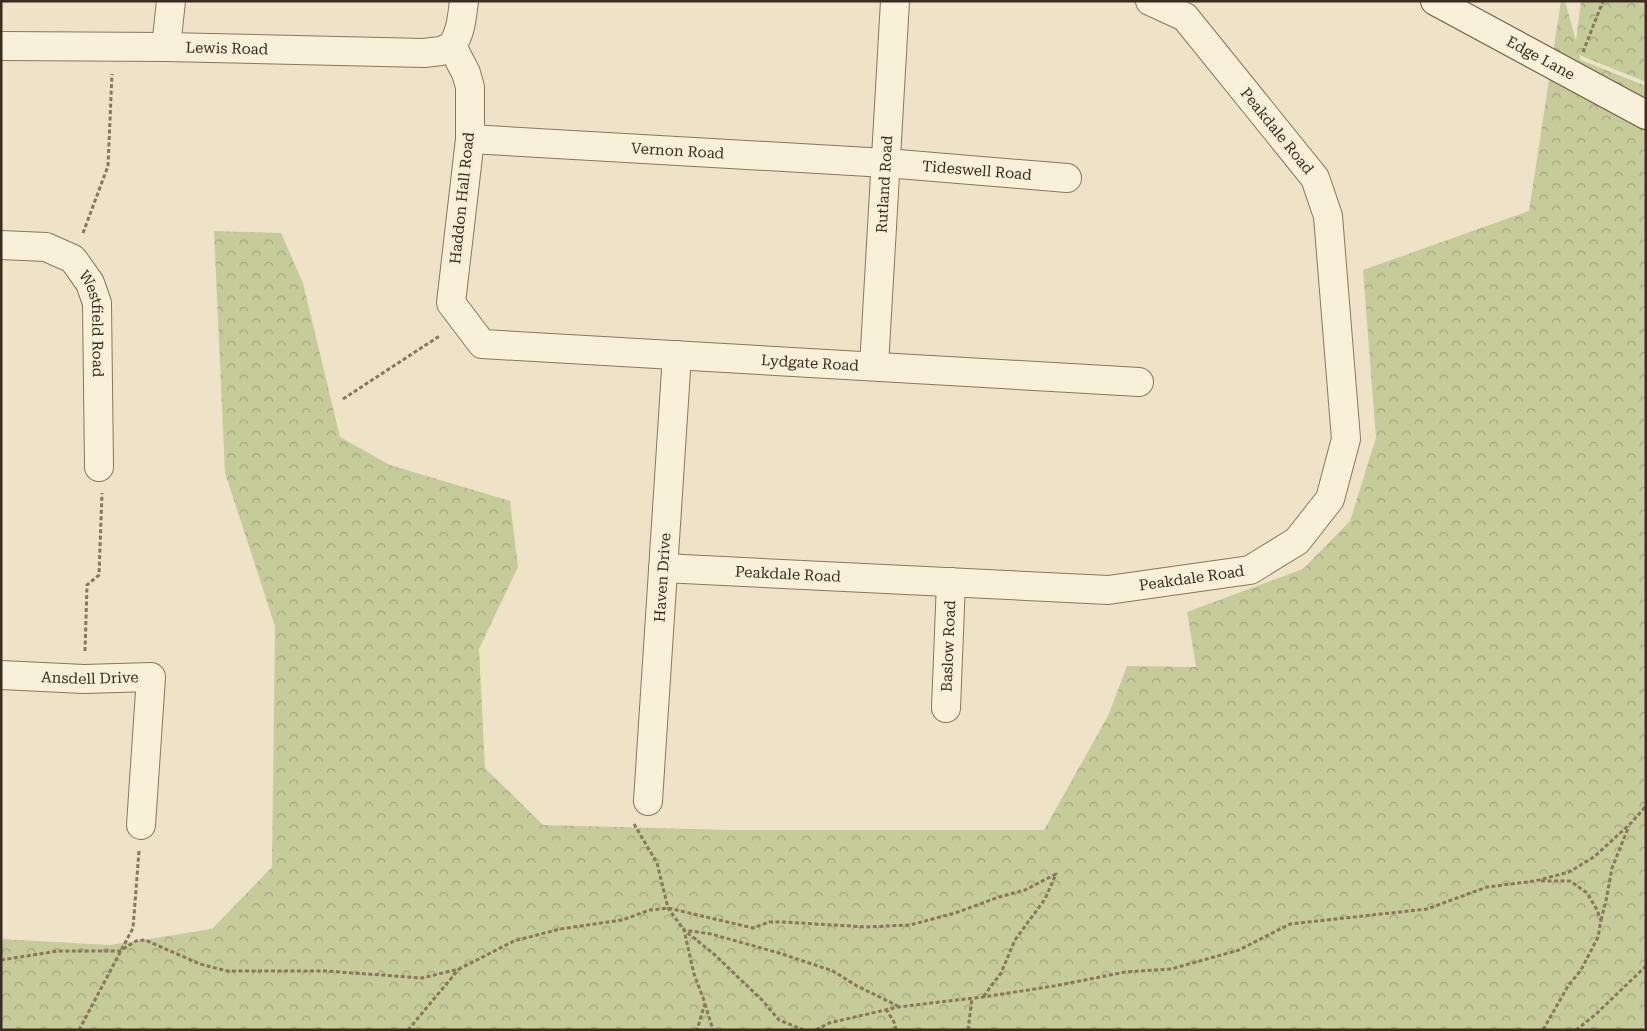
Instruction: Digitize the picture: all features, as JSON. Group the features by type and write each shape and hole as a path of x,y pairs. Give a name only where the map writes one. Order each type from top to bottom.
{"street":[{"path":"166,47 171,1"},
{"path":"452,46 460,26 464,1"},
{"name":"Rutland Road","path":"874,366 895,1"},
{"name":"Peakdale Road","path":"663,568 1108,590 1250,570 1297,541 1330,499 1346,439 1328,216 1315,178 1185,17 1150,1"},
{"name":"Edge Lane","path":"1435,1 1646,115"},
{"name":"Lewis Road","path":"1,46 113,46 424,53 452,46"},
{"name":"Haddon Hall Road","path":"452,46 466,73 470,87 470,139 452,303 482,344"},
{"name":"Vernon Road","path":"470,139 886,163"},
{"name":"Tideswell Road","path":"886,163 1066,178"},
{"name":"Westfield Road","path":"1,245 46,247 73,259 90,283 97,303 98,467"},
{"name":"Lydgate Road","path":"482,344 1139,382"},
{"name":"Haven Drive","path":"648,801 677,355"},
{"name":"Baslow Road","path":"946,708 951,582"},
{"name":"Ansdell Drive","path":"1,675 84,679 151,677 141,824"}],"path":[{"path":"1573,76 1603,1"},
{"path":"73,259 108,166 113,46"},
{"path":"343,399 464,320"},
{"path":"84,679 88,585 99,574 102,495 98,467"},
{"path":"648,801 629,815 657,863 668,908 684,930 715,955 762,1000 779,1020 804,1030"},
{"path":"1535,881 1569,872 1594,857 1631,823 1646,806"},
{"path":"1543,1030 1568,986 1581,970 1598,937 1612,868 1631,823"},
{"path":"79,1030 133,928 141,824"},
{"path":"1,960 58,951 120,951 136,941 145,940 200,964 228,971 326,971 422,978 459,969 514,941 560,929 622,920 650,910 668,908 753,928 769,922 866,927 910,925 955,913 1025,890 1056,874 1045,898 1015,940 1001,973 983,997"},
{"path":"816,1030 830,1023 886,1009 983,997 1126,972 1171,969 1239,950 1290,924 1427,909 1487,887 1535,881 1570,881 1587,893 1601,920"},
{"path":"684,930 694,974 713,1030"},
{"path":"684,930 711,934 779,953 833,971 898,1007"},
{"path":"1576,1030 1595,1015 1646,966"},
{"path":"408,1030 459,969"},
{"path":"968,1030 972,998"},
{"path":"697,1030 705,1003"},
{"path":"886,1009 894,1022 896,1030"}],"green space":[{"path":"1561,1 1565,1 1576,41 1581,1 1646,1 1646,82 1579,55 1581,60 1646,86 1646,1024 1640,1030 1,1030 1,939 110,945 212,929 272,867 275,626 225,473 214,231 281,233 303,283 340,437 390,465 510,501 518,567 479,649 485,768 543,825 731,830 1044,830 1108,716 1127,666 1196,667 1187,612 1303,569 1350,521 1376,438 1363,270 1529,211"}]}
